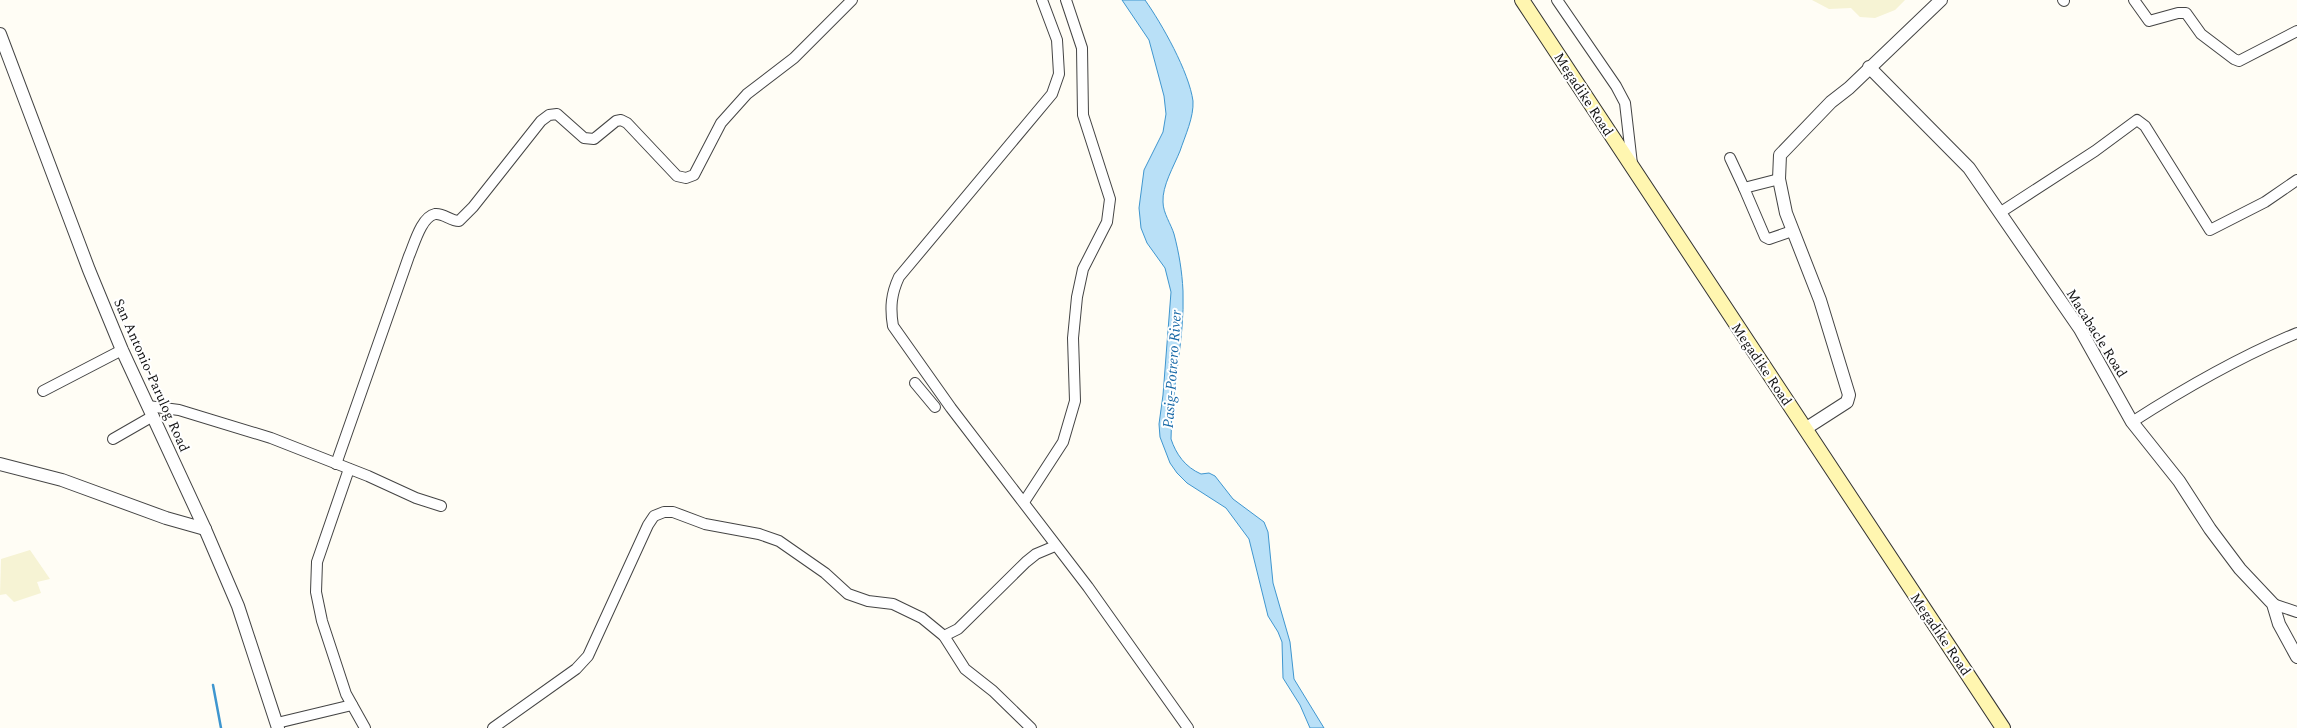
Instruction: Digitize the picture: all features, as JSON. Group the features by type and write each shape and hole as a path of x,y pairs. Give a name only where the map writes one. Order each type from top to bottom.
{"main road":[{"name":"Megadike Road","path":"1522,0 1632,164 2003,728"}],"street":[{"path":"336,464 417,235 420,228 429,218 435,214 452,221 459,221 473,207 541,121 549,115 557,114 584,138 594,139 616,121 621,120 627,123 677,176 686,178 694,175 721,123 747,94 794,58 852,0"},
{"path":"1042,0 1057,40 1059,74 1052,94 899,277 892,292 891,311 893,326 951,408 1024,502 1055,546 1088,587 1188,728"},
{"path":"1024,502 1063,442 1075,401 1073,338 1076,297 1083,269 1107,222 1110,199 1083,115 1082,48 1066,0"},
{"path":"1557,0 1616,86 1624,104 1632,164"},
{"path":"1805,429 1847,402 1849,395 1820,300 1792,231 1779,179 1778,164 1784,149 1941,0"},
{"path":"2134,0 2149,20 2178,13 2186,13 2202,34 2234,59 2239,61 2297,31"},
{"name":"San Antonio-Parulog Road","path":"0,34 122,350 206,529 238,606 278,726"},
{"name":"Macabacle Road","path":"1869,67 1970,168 2080,329 2132,422 2179,481 2210,529 2240,569 2273,604 2297,612"},
{"path":"2001,212 2089,155 2137,120 2145,126 2210,230 2265,202 2297,180"},
{"path":"1730,158 1765,237 1768,239 1792,231"},
{"path":"1744,188 1779,179"},
{"path":"2132,422 2200,380 2297,333"},
{"path":"43,391 122,350"},
{"path":"915,383 935,407"},
{"path":"113,439 151,411 194,414 271,438 349,469 411,496 441,506"},
{"path":"0,464 62,480 166,518 206,529"},
{"path":"349,469 317,562 316,592 322,621 352,705 365,728"},
{"path":"493,728 576,669 588,656 648,525 654,516 664,512 673,512 705,524 759,534 779,541 825,573 848,594 858,598 893,604 908,609 922,618 944,636 966,669 993,691 1031,728"},
{"path":"944,636 958,629 1026,562 1036,554 1055,546"},
{"path":"2273,604 2279,624 2297,657"},
{"path":"278,726 352,705"}],"shaded area":[{"path":"1812,0 1905,0 1895,10 1875,18 1860,17 1851,8 1829,9"},
{"path":"30,550 50,579 37,582 41,593 14,602 6,594 0,595 1,559"}],"water":[{"name":"Pasig-Potrero River","path":"1122,0 1145,0 1167,35 1181,63 1193,101 1189,126 1166,183 1163,196 1164,210 1174,234 1177,248 1183,291 1182,328 1173,402 1171,439 1178,455 1190,468 1201,474 1209,473 1215,476 1233,499 1264,522 1268,532 1273,583 1290,642 1294,679 1324,728 1310,728 1300,705 1283,678 1282,642 1278,632 1268,616 1249,539 1226,508 1187,483 1177,473 1170,463 1160,437 1159,424 1163,395 1171,292 1165,268 1147,243 1141,228 1139,208 1144,170 1163,132 1166,114 1164,96 1149,40"}],"waterway":[{"path":"213,685 221,728"}]}
